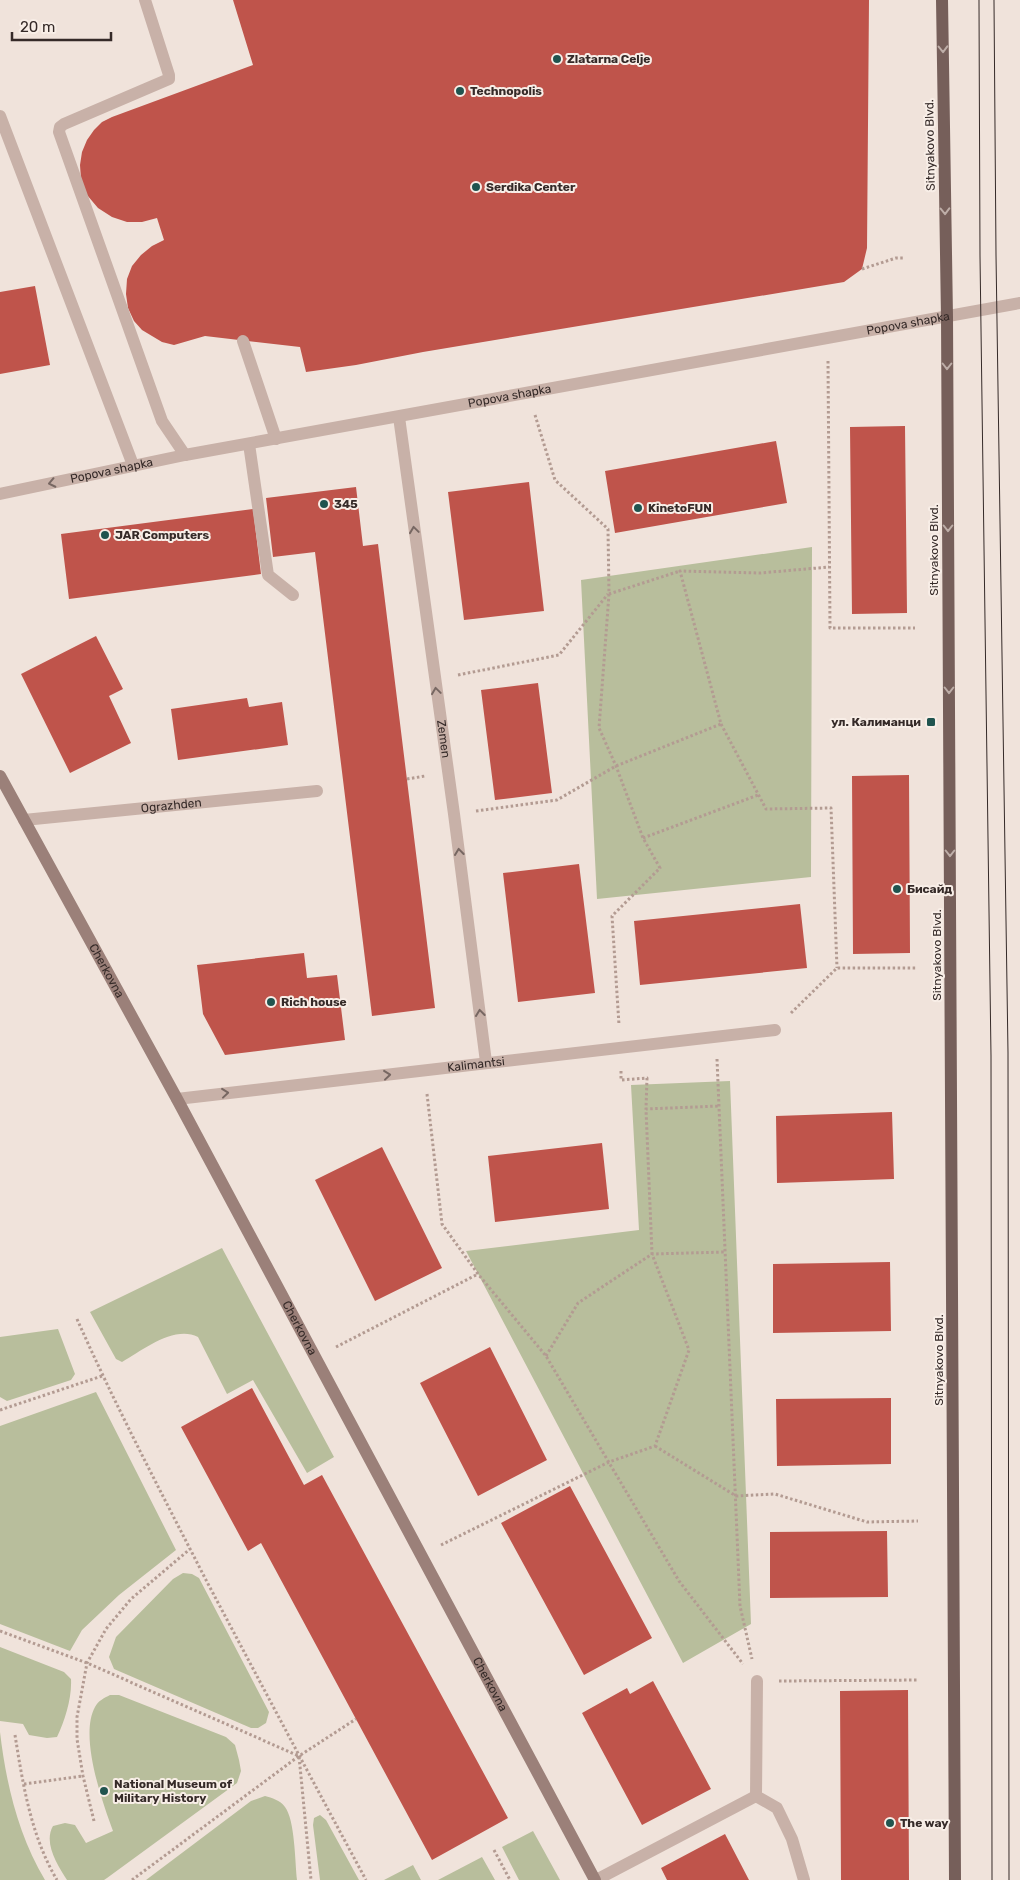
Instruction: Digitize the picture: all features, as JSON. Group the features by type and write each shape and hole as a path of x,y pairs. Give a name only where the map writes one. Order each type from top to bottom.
{"main road":[{"name":"Sitnyakovo Blvd.","path":"942,0 947,317 955,1880"}],"street":[{"path":"145,0 170,75 168,79 64,124 60,127 59,132 162,421 185,455"},
{"path":"0,116 133,465"},
{"name":"Popova shapka","path":"0,494 185,455 1020,304"},
{"path":"243,341 276,439"},
{"name":"Zemen","path":"399,417 486,1062"},
{"path":"249,444 268,575 293,595"},
{"name":"Cherkovna","path":"0,776 177,1098 595,1880"},
{"name":"Ograzhden","path":"24,820 318,791"},
{"name":"Kalimantsi","path":"177,1098 775,1030"},
{"path":"756,1796 757,1681"},
{"path":"595,1880 756,1796"},
{"path":"756,1796 777,1808 792,1839 804,1880"}],"path":[{"path":"862,269 896,258 904,258"},
{"path":"828,338 830,628 915,628"},
{"path":"528,393 555,480 608,529 608,594 599,728 616,766 643,838 660,868 612,916 621,1047 621,1080 647,1078 646,1109 652,1254 689,1350 654,1446"},
{"path":"434,680 559,655 608,594 680,571 760,573 829,567"},
{"path":"680,571 721,724 766,809 832,808 837,968"},
{"path":"495,809 557,800 616,766 721,724"},
{"path":"643,838 758,795"},
{"path":"775,1030 837,968 916,968"},
{"path":"718,1069 740,1606 757,1681"},
{"path":"425,1071 442,1224 478,1274 546,1356 679,1580 757,1681"},
{"path":"646,1109 719,1106"},
{"path":"546,1356 578,1303 652,1254 725,1252"},
{"path":"315,1357 478,1274"},
{"path":"77,1319 102,1376 190,1549 298,1756 366,1880"},
{"path":"0,1410 102,1376"},
{"path":"654,1446 736,1496 775,1494 867,1522 918,1521"},
{"path":"421,1555 609,1462 654,1446"},
{"path":"94,1821 83,1776 77,1739 78,1717 87,1664 106,1629 131,1599 190,1549"},
{"path":"0,1632 87,1664 298,1756"},
{"path":"757,1681 919,1680"},
{"path":"132,1880 298,1756 356,1719"},
{"path":"15,1735 35,1833 43,1855 57,1880"},
{"path":"298,1756 311,1880"},
{"path":"24,1784 83,1776"},
{"path":"494,1850 510,1880"}],"green space":[{"path":"812,547 811,877 597,899 581,580"},
{"path":"730,1081 751,1624 683,1663 466,1251 639,1230 631,1085"},
{"path":"222,1248 334,1457 307,1473 253,1380 227,1394 198,1337 189,1334 169,1336 122,1362 116,1359 90,1312"},
{"path":"58,1329 75,1374 71,1380 7,1401 0,1397 0,1337"},
{"path":"96,1392 176,1550 119,1595 82,1630 70,1651 0,1624 0,1426"},
{"path":"183,1573 192,1574 199,1578 269,1712 266,1723 258,1728 251,1728 114,1669 109,1657 116,1637 173,1579"},
{"path":"0,1647 64,1672 71,1679 67,1709 57,1737 47,1738 29,1735 23,1724 0,1721"},
{"path":"110,1695 119,1695 226,1737 235,1745 241,1771 237,1783 104,1880 67,1880 56,1861 51,1847 50,1833 53,1826 65,1823 75,1825 86,1843 113,1831 98,1786 91,1751 90,1734 91,1719 95,1707 99,1701"},
{"path":"0,1732 10,1789 20,1827 45,1880 0,1880"},
{"path":"265,1796 281,1803 288,1813 293,1831 297,1880 146,1880 251,1801"},
{"path":"320,1815 326,1820 359,1880 320,1880 313,1825 314,1818"},
{"path":"533,1831 560,1880 519,1880 502,1847"},
{"path":"482,1857 495,1880 438,1880"},
{"path":"413,1865 421,1880 384,1880"}],"building":[{"name":"Serdika Center","path":"233,0 869,0 867,248 862,269 844,282 306,372 300,347 205,336 174,345 162,342 142,330 134,321 128,308 126,294 127,279 132,266 152,246 164,240 157,218 142,222 127,222 112,217 98,208 87,195 81,179 80,165 82,152 87,140 102,122 253,65"},
{"path":"35,286 50,365 0,374 0,292"},
{"path":"905,426 907,613 852,614 850,427"},
{"path":"776,441 787,503 615,533 605,471"},
{"path":"529,482 544,611 464,620 448,492"},
{"path":"356,487 363,546 378,544 435,1008 372,1016 315,552 273,557 266,498"},
{"path":"253,509 261,574 69,599 61,534"},
{"path":"96,636 123,689 109,696 131,743 70,773 21,674"},
{"path":"538,683 552,793 495,800 481,690"},
{"path":"247,698 249,707 282,702 288,745 178,760 171,709"},
{"path":"909,775 910,953 853,954 852,776"},
{"path":"579,864 595,993 518,1002 503,873"},
{"path":"800,904 807,968 640,985 634,921"},
{"path":"304,953 307,978 337,975 345,1040 225,1055 203,1014 197,965"},
{"path":"892,1112 894,1179 777,1183 776,1116"},
{"path":"602,1143 609,1209 495,1222 488,1156"},
{"path":"382,1147 442,1268 375,1301 315,1180"},
{"path":"890,1262 891,1331 773,1333 773,1264"},
{"path":"490,1347 547,1460 478,1496 420,1383"},
{"path":"252,1388 304,1485 322,1475 508,1818 432,1860 261,1543 248,1551 181,1427"},
{"path":"891,1398 891,1464 777,1466 776,1399"},
{"path":"570,1486 652,1638 584,1675 501,1523"},
{"path":"887,1531 888,1597 770,1598 770,1532"},
{"path":"653,1681 711,1789 642,1825 582,1713 627,1688 630,1694"},
{"path":"908,1690 909,1880 841,1880 840,1691"},
{"path":"725,1834 749,1880 667,1880 661,1868"}],"tram line":[{"path":"979,0 980,256 991,1056 992,1880"},
{"path":"994,0 1008,1053 1009,1880"}],"place":[{"name":"Zlatarna Celje","path":"557,59"},
{"name":"Technopolis","path":"460,91"},
{"name":"Serdika Center","path":"476,187"},
{"name":"345","path":"324,504"},
{"name":"KinetoFUN","path":"638,508"},
{"name":"JAR Computers","path":"105,535"},
{"name":"ул. Калиманци","path":"931,722"},
{"name":"Бисайд","path":"897,889"},
{"name":"Rich house","path":"271,1002"},
{"name":"National Museum of Military History","path":"104,1791"},
{"name":"The way","path":"890,1823"}]}
